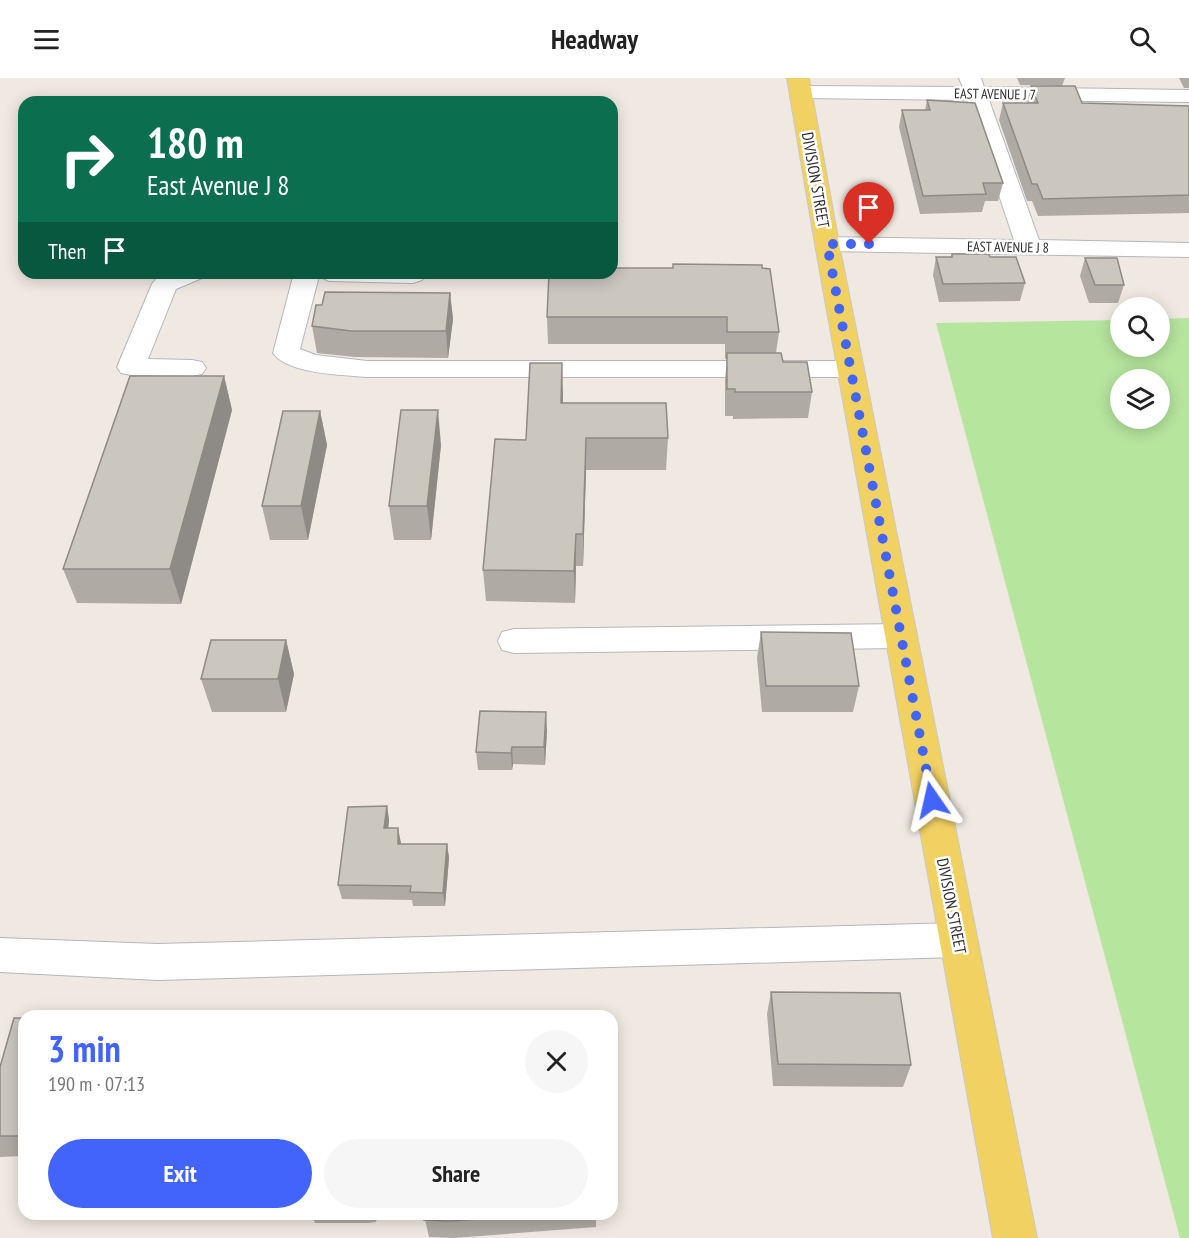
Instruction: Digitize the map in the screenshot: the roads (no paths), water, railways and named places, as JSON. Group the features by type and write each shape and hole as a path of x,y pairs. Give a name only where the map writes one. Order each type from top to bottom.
{"main road":[{"name":"DIVISION STREET","path":"799,85 850,369 1015,1238"}],"street":[{"name":"EAST AVENUE J 7","path":"799,85 1128,87 1189,96"},
{"path":"973,86 1029,247"},
{"name":"EAST AVENUE J 8","path":"827,244 1189,250"},
{"path":"178,279 165,284 131,367 192,368"},
{"path":"305,279 285,353 312,363 367,369 850,369"},
{"path":"514,641 901,636"},
{"path":"0,956 158,962 958,940"}]}
